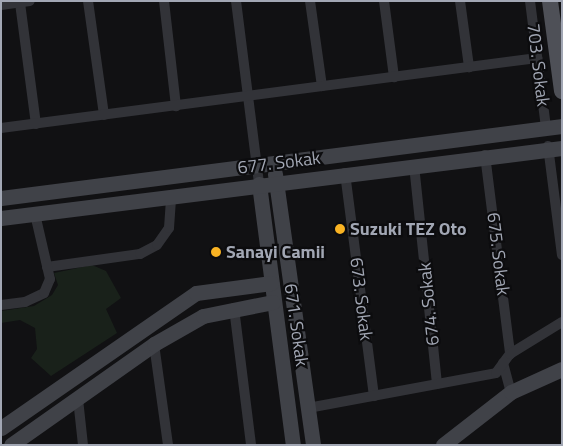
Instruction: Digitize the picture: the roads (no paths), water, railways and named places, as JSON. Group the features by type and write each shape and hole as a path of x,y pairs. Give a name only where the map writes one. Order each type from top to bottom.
{"main road":[{"path":"550,1 562,91"}],"street":[{"path":"88,1 104,115"},
{"path":"164,1 176,106"},
{"name":"671. Sokak","path":"236,1 273,302 293,445"},
{"path":"310,1 322,86"},
{"path":"384,1 394,77"},
{"path":"460,1 469,67"},
{"name":"703. Sokak","path":"530,1 546,128"},
{"path":"1,5 25,2 36,124"},
{"path":"1,128 537,58"},
{"name":"677. Sokak","path":"1,198 562,126"},
{"path":"555,147 562,255"},
{"name":"677. Sokak","path":"1,218 414,165 485,154 555,147"},
{"name":"675. Sokak","path":"485,154 510,354"},
{"name":"671. Sokak","path":"274,163 313,445"},
{"name":"674. Sokak","path":"414,165 437,384"},
{"name":"673. Sokak","path":"345,173 374,396"},
{"path":"47,267 140,254 157,244 169,228 171,196"},
{"path":"1,305 25,302 44,292 50,279 35,214"},
{"path":"1,428 196,293 271,283"},
{"path":"11,445 154,344 203,316 234,308 273,302"},
{"path":"234,308 251,445"},
{"path":"308,408 496,373 510,354 562,322"},
{"path":"154,344 168,445"},
{"path":"503,363 511,392"},
{"path":"443,445 511,392 562,369"},
{"path":"78,399 83,445"}],"place":[{"name":"Suzuki TEZ Oto","path":"340,229"},
{"name":"Sanayi Camii","path":"216,252"}]}
